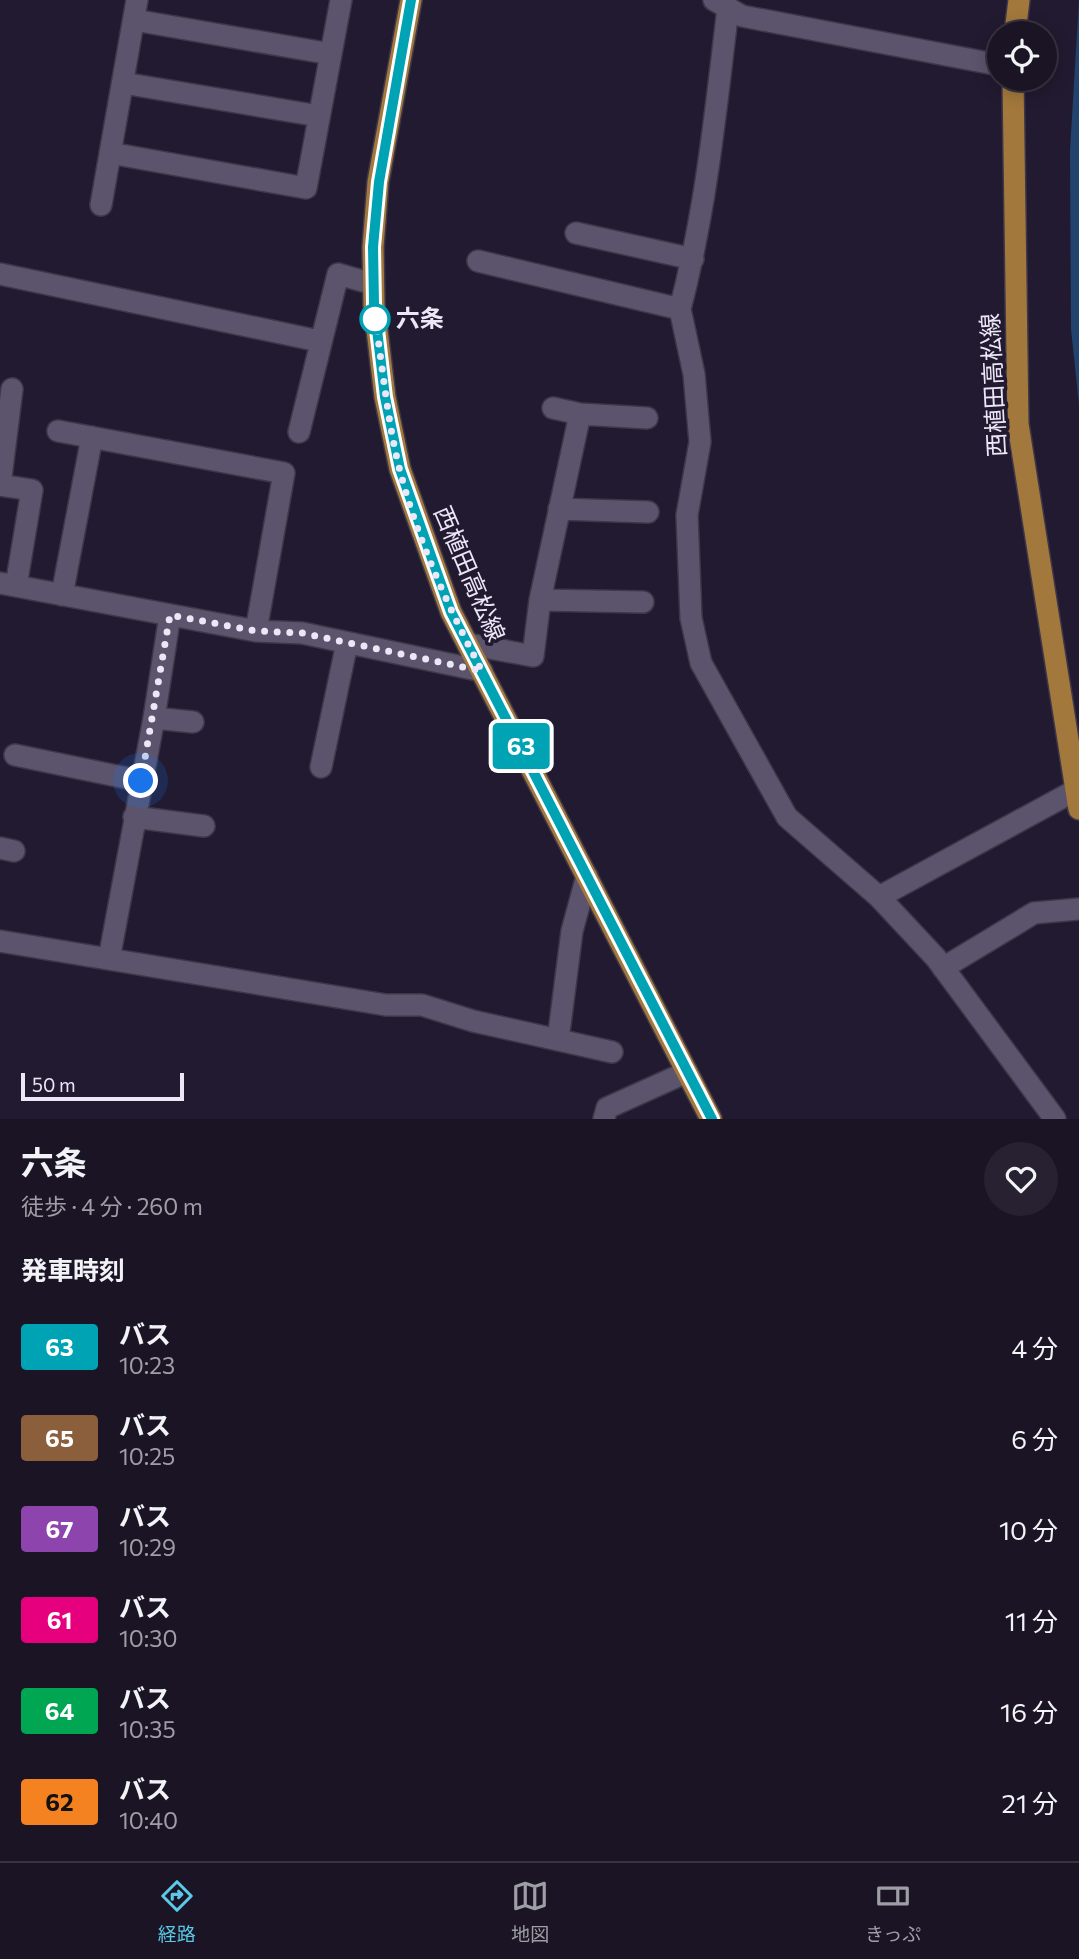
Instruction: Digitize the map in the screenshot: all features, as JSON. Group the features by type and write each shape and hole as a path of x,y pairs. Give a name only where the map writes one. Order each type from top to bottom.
{"main road":[{"name":"西植田高松線","path":"411,0 379,182 373,284 385,397 400,469 451,612 711,1119"},
{"path":"1016,21 1019,0"},
{"name":"西植田高松線","path":"1013,91 1018,424 1077,800"}],"street":[{"path":"110,153 306,188 341,0"},
{"path":"987,63 742,16 721,4 707,181 693,259 680,309 694,374 700,442 687,515 691,618 701,663 787,817 879,897 943,968 1055,1119"},
{"path":"101,205 136,10 331,54"},
{"path":"123,83 319,117"},
{"path":"576,233 693,259"},
{"path":"478,261 680,309"},
{"path":"0,274 319,341"},
{"path":"299,432 319,341 338,274 373,284"},
{"path":"12,389 0,485 32,490 8,585 256,631 302,633 482,671"},
{"path":"553,408 580,414 647,418"},
{"path":"468,644 533,656 541,600 580,414"},
{"path":"58,431 284,473 256,631"},
{"path":"62,595 92,438"},
{"path":"559,509 648,512"},
{"path":"541,600 643,602"},
{"path":"109,959 154,718 170,615"},
{"path":"321,767 347,643"},
{"path":"154,718 193,722"},
{"path":"15,755 141,781"},
{"path":"879,897 1077,800"},
{"path":"134,817 204,826"},
{"path":"558,1040 572,931 587,876"},
{"path":"943,968 1034,913 1079,909"},
{"path":"0,942 386,1006 422,1005 473,1021 612,1052"},
{"path":"604,1119 607,1108 687,1072"}],"water":[{"path":"1079,0 1079,405 1071,329 1070,150"}],"bus line":[{"name":"63","path":"411,0 388,123 373,247 374,304 385,397 400,469 451,612 712,1119"}],"place":[{"name":"六条","path":"375,319"}],"route":[{"path":"141,781 170,615 256,631 302,633 482,671 451,612 400,469 385,397 375,319"}]}
